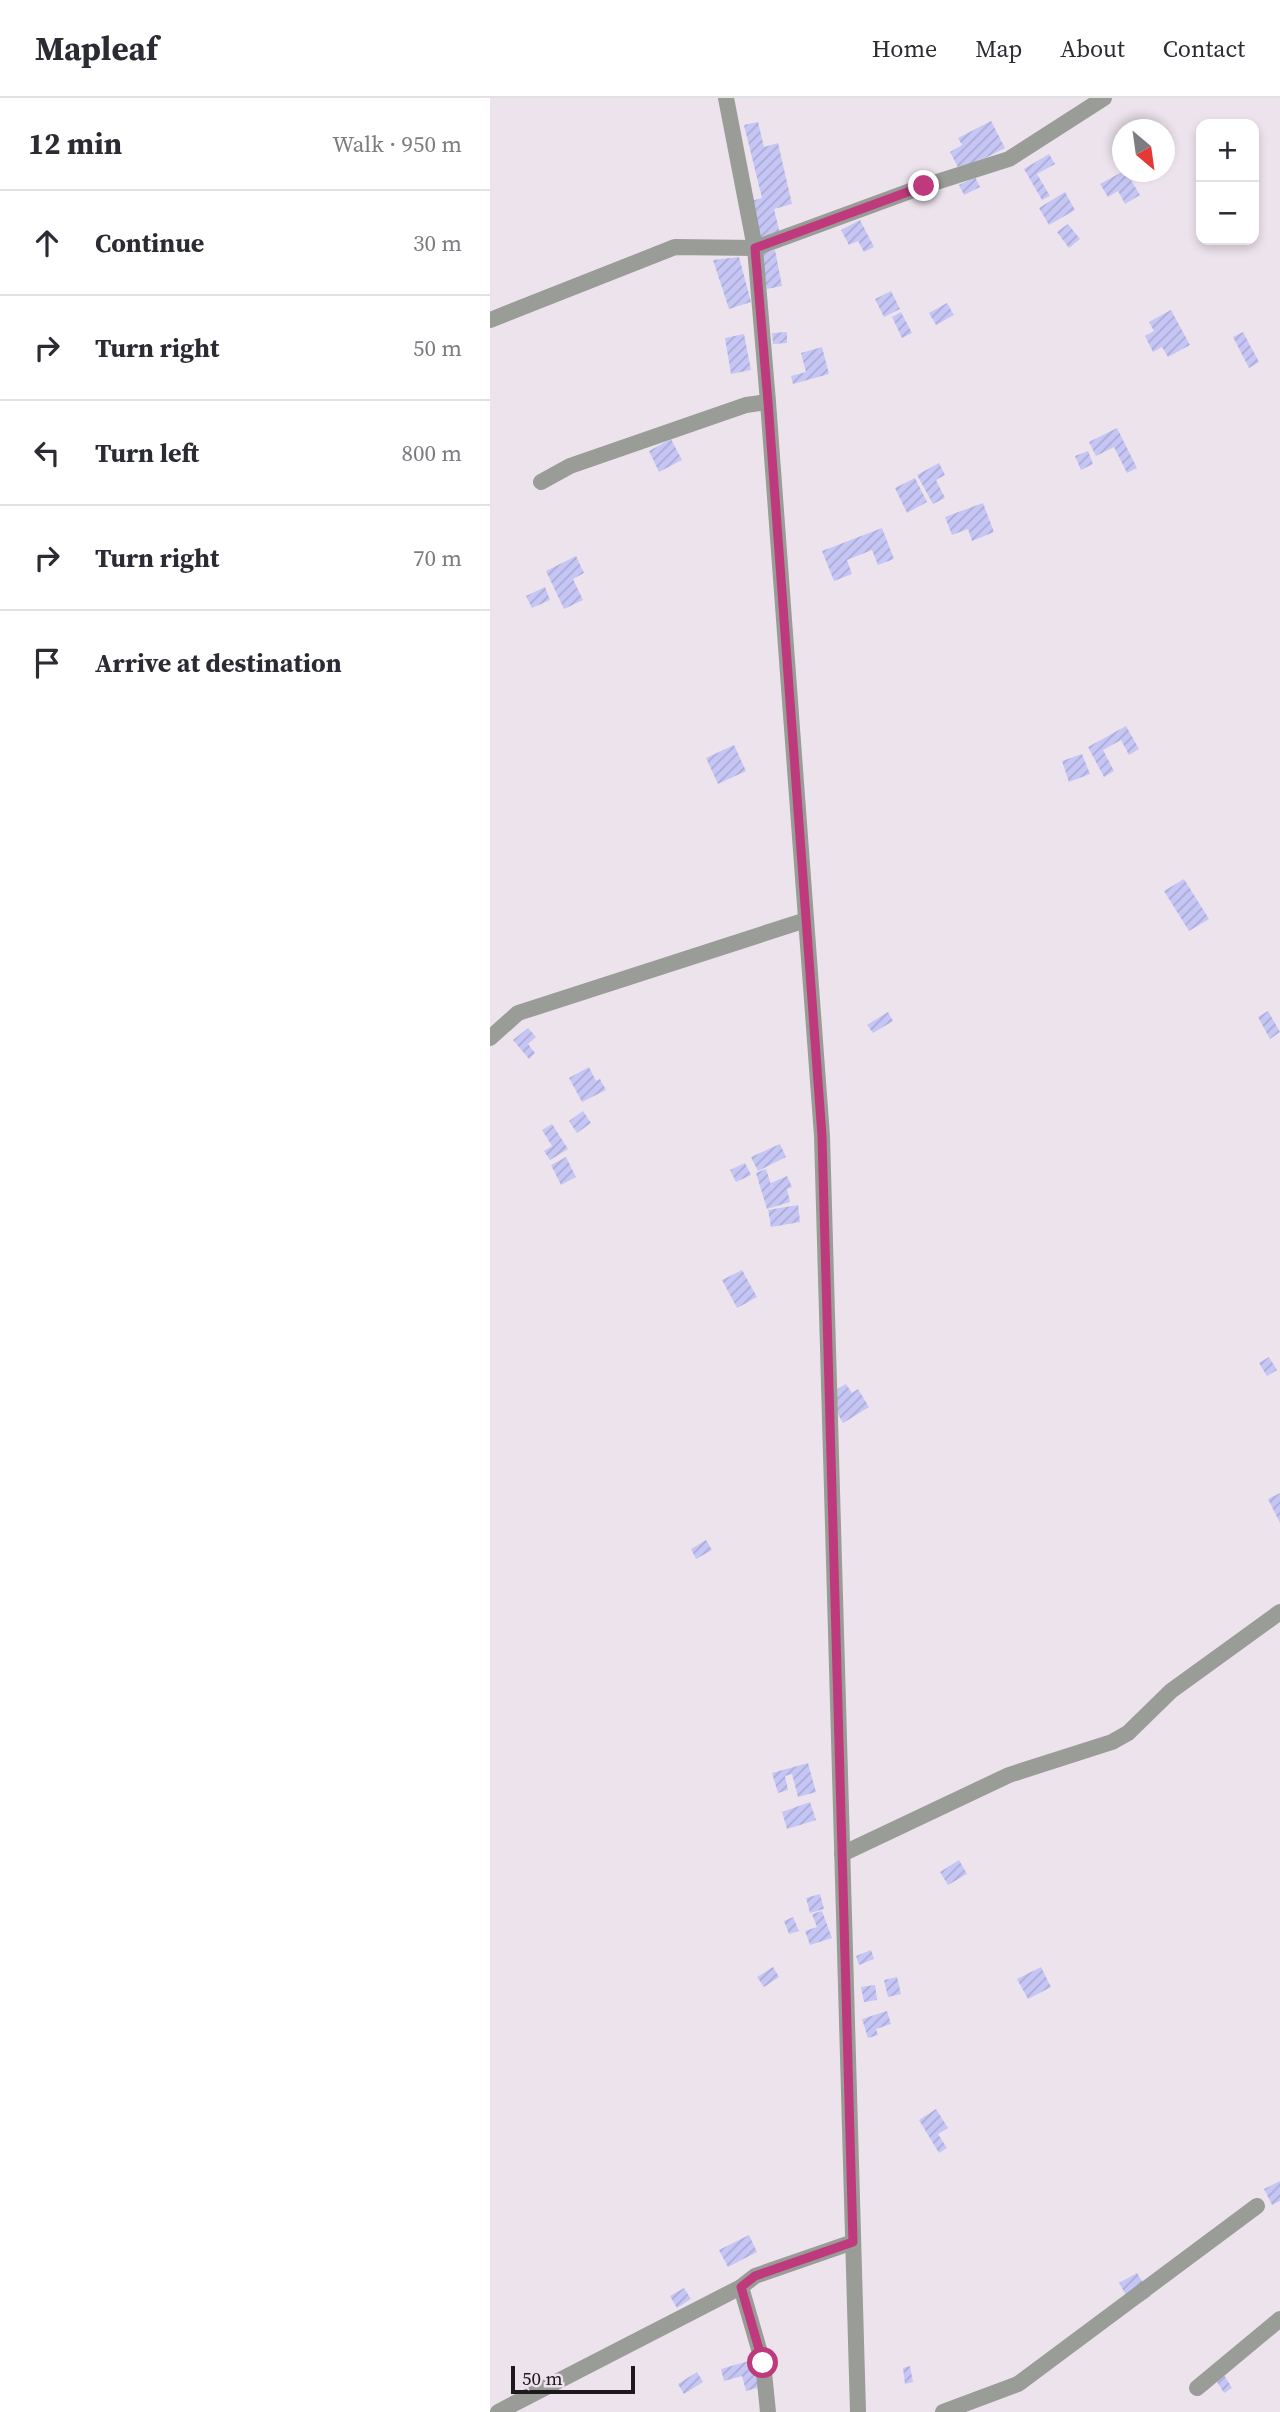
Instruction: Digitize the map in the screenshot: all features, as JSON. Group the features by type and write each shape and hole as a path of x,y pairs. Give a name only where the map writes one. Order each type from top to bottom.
{"street":[{"path":"726,98 755,248 822,1136 858,2412"},
{"path":"490,320 675,247 755,248 924,186 1009,159 1104,98"},
{"path":"541,482 570,466 746,405 768,402"},
{"path":"490,1038 518,1013 806,920"},
{"path":"842,1854 1009,1775 1112,1742 1128,1733 1171,1691 1280,1612"},
{"path":"943,2412 1018,2384 1256,2206"},
{"path":"498,2412 741,2287 755,2276 853,2242"},
{"path":"741,2287 763,2363 768,2412"},
{"path":"1197,2388 1280,2319"}],"building":[{"path":"991,121 1005,148 960,171 950,152 962,145 958,138"},
{"path":"758,122 764,147 778,143 792,204 774,209 780,234 760,239 751,201 762,198 744,125"},
{"path":"1049,154 1055,164 1037,174 1050,196 1042,200 1024,169"},
{"path":"975,177 980,187 964,195 959,185"},
{"path":"1112,177 1112,182 1132,182 1140,195 1125,204 1118,191 1108,197 1100,184"},
{"path":"1065,192 1075,210 1049,225 1039,208"},
{"path":"860,220 874,247 864,252 858,241 849,245 841,230"},
{"path":"1068,224 1080,239 1069,248 1057,232"},
{"path":"775,250 782,286 767,289 760,253"},
{"path":"739,257 751,302 729,309 713,260"},
{"path":"891,291 900,309 884,317 875,299"},
{"path":"947,303 954,315 936,325 929,313"},
{"path":"1171,310 1190,345 1168,357 1162,347 1153,352 1145,336 1154,331 1149,322"},
{"path":"901,312 912,333 902,338 892,317"},
{"path":"787,332 787,343 773,344 772,333"},
{"path":"1243,332 1259,362 1249,368 1233,337"},
{"path":"744,334 751,370 731,374 725,338"},
{"path":"822,347 829,374 793,384 791,376 806,372 801,353"},
{"path":"1117,428 1137,468 1127,473 1114,447 1096,456 1089,442"},
{"path":"671,439 682,460 659,472 649,451"},
{"path":"1088,451 1093,464 1081,470 1075,456"},
{"path":"939,463 945,475 936,480 945,498 933,504 917,475"},
{"path":"915,478 927,502 907,513 895,488"},
{"path":"983,503 994,532 972,541 968,529 952,535 945,517"},
{"path":"882,528 894,559 878,565 872,550 847,560 852,574 834,581 822,551"},
{"path":"576,556 584,573 573,579 583,600 564,609 546,571"},
{"path":"545,587 550,600 532,608 526,596"},
{"path":"1126,726 1139,749 1129,755 1121,740 1103,750 1114,771 1104,777 1088,747"},
{"path":"734,745 746,771 718,784 706,758"},
{"path":"1082,754 1090,774 1069,782 1062,761"},
{"path":"1184,879 1209,919 1189,931 1164,891"},
{"path":"1268,1011 1280,1032 1270,1039 1258,1017"},
{"path":"888,1012 893,1021 873,1033 867,1025"},
{"path":"528,1028 536,1037 528,1044 535,1053 529,1059 513,1040"},
{"path":"589,1067 596,1081 600,1079 606,1090 582,1102 569,1078"},
{"path":"583,1111 591,1123 577,1133 569,1121"},
{"path":"552,1124 568,1149 550,1160 544,1151 552,1146 542,1130"},
{"path":"780,1144 786,1157 758,1171 751,1157"},
{"path":"566,1157 576,1177 561,1185 551,1165"},
{"path":"745,1163 751,1175 736,1182 730,1170"},
{"path":"766,1169 774,1194 771,1183 787,1176 792,1187 787,1189 790,1202 767,1209 756,1173"},
{"path":"798,1205 800,1222 771,1227 768,1210"},
{"path":"742,1270 757,1297 737,1308 722,1280"},
{"path":"1269,1357 1277,1370 1267,1376 1259,1363"},
{"path":"846,1384 852,1393 858,1389 869,1407 843,1423 827,1395"},
{"path":"1280,1493 1280,1523 1268,1499"},
{"path":"706,1540 712,1550 696,1559 691,1549"},
{"path":"808,1763 816,1792 798,1797 792,1774 785,1776 788,1790 778,1793 772,1773"},
{"path":"810,1802 816,1820 787,1829 782,1812"},
{"path":"959,1860 967,1874 948,1885 940,1872"},
{"path":"820,1894 824,1909 810,1913 806,1898"},
{"path":"822,1911 832,1938 810,1945 805,1931 817,1927 812,1914"},
{"path":"793,1917 799,1931 789,1934 784,1921"},
{"path":"871,1950 874,1959 859,1965 856,1956"},
{"path":"773,1967 779,1977 764,1987 757,1977"},
{"path":"1041,1967 1051,1987 1028,1999 1017,1979"},
{"path":"897,1977 901,1994 888,1997 884,1980"},
{"path":"875,1985 877,2000 864,2002 861,1987"},
{"path":"887,2011 891,2024 876,2029 878,2035 868,2038 862,2019"},
{"path":"936,2109 948,2128 938,2134 947,2148 939,2153 919,2120"},
{"path":"1280,2181 1280,2201 1272,2205 1264,2189"},
{"path":"749,2235 757,2252 728,2267 719,2250"},
{"path":"1137,2273 1151,2296 1133,2307 1119,2283"},
{"path":"684,2288 691,2299 677,2308 670,2296"},
{"path":"752,2360 760,2387 746,2391 742,2376 724,2381 721,2369"},
{"path":"1218,2365 1232,2388 1224,2393 1210,2371"},
{"path":"910,2366 913,2382 905,2384 903,2368"},
{"path":"697,2372 703,2382 684,2394 678,2384"}],"route":[{"path":"763,2363 741,2287 755,2276 853,2242 822,1136 755,248 924,186"}]}
